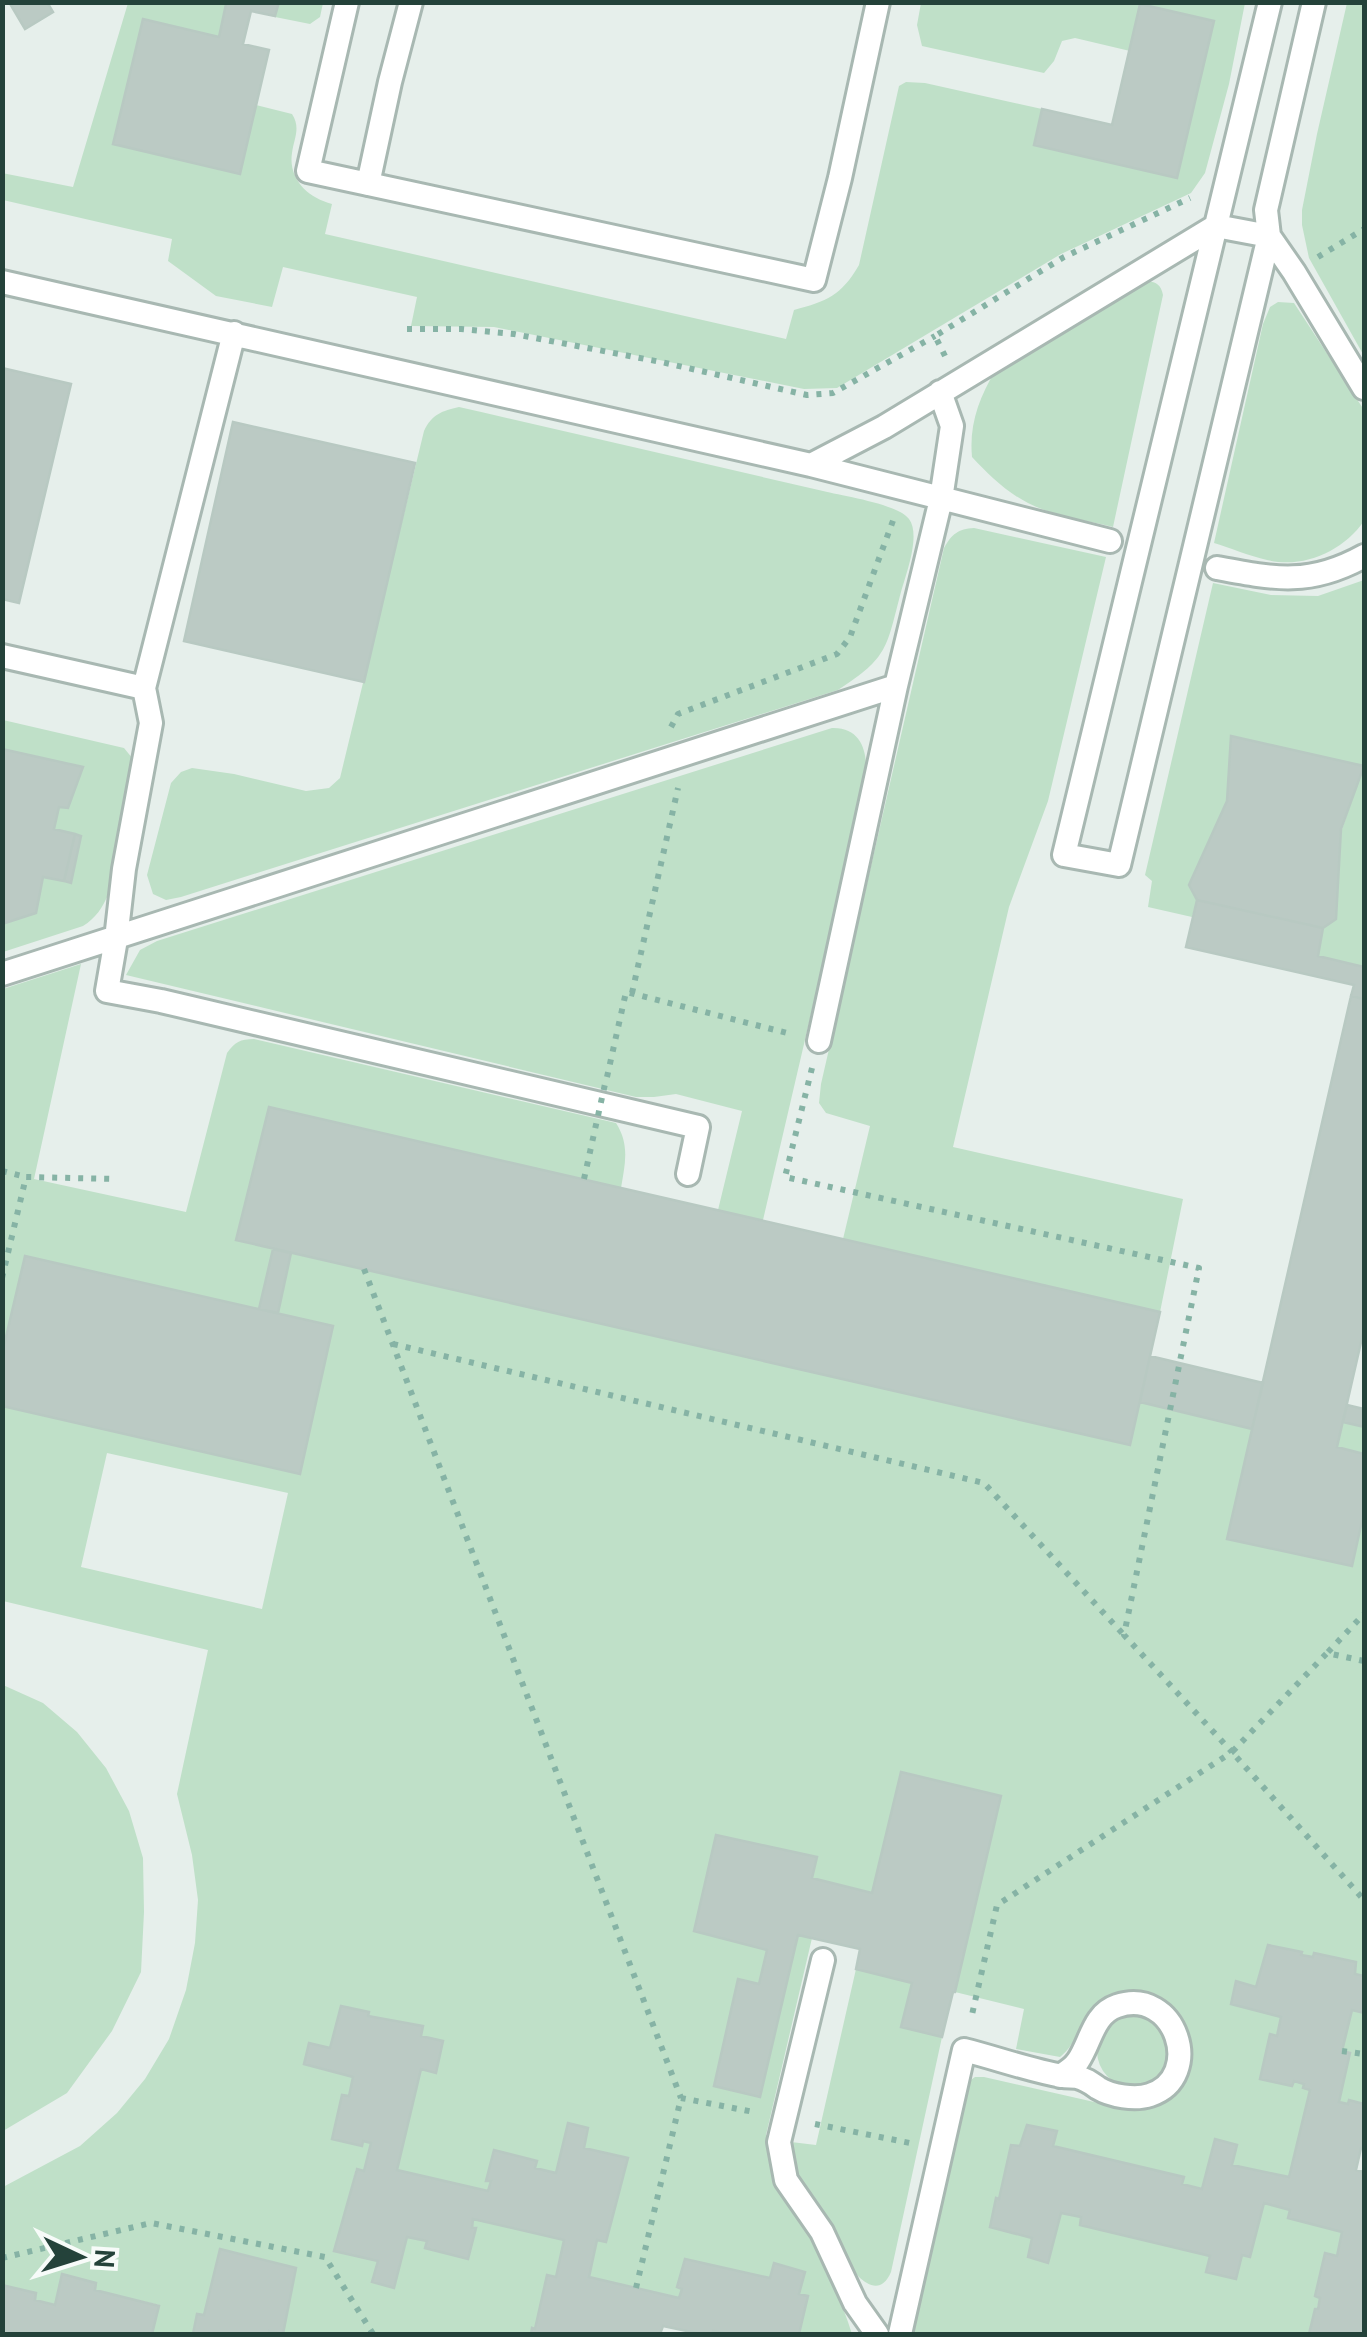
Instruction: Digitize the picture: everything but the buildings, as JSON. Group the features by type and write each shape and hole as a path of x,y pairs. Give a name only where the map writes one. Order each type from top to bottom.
{"lane":[{"path":"347,2 308,171 814,280 878,2"},
{"path":"368,184 410,2"},
{"path":"1270,2 1064,855 1119,866 1269,236 1266,210 1314,2"},
{"path":"812,464 884,428 1216,226 1269,236 1364,388"},
{"path":"2,282 812,464 1110,541"},
{"path":"234,333 144,688 152,723 124,869 107,992 162,1001 698,1127 688,1174"},
{"path":"819,1041 941,499 952,426 940,392"},
{"path":"1217,568 1271,578 1309,577 1364,556"},
{"path":"2,656 144,688"},
{"path":"2,974 896,686"},
{"path":"823,1960 779,2142 786,2180 822,2232 855,2303 877,2334"},
{"path":"900,2334 964,2050 1060,2076 1077,2077 1108,2093 1142,2098 1155,2094 1176,2070 1179,2046 1173,2024 1145,2004 1114,2006 1098,2021 1078,2060 1060,2076"}],"path":[{"path":"407,329 514,334 807,395 833,393 1064,257 1202,192 1222,198"},
{"path":"935,336 948,362 940,392"},
{"path":"632,994 679,781 671,728 678,714 837,654 850,638 905,489"},
{"path":"584,1179 626,992 819,1041 785,1177 1199,1268 1124,1635"},
{"path":"2,1170 26,1177 116,1179"},
{"path":"2,1278 26,1177"},
{"path":"364,1270 682,2098"},
{"path":"392,1344 984,1483 1364,1900"},
{"path":"964,2050 997,1904 1232,1752 1364,1614"},
{"path":"1327,1652 1364,1661"},
{"path":"1342,2052 1364,2054"},
{"path":"2,2258 151,2223 325,2257 373,2334"}],"green space":[{"path":"128,3 226,4 219,37 143,20 114,144 239,174 256,105 292,114 296,129 293,171 308,192 332,204 325,234 786,339 794,310 832,296 859,265 899,86 906,82 1042,109 1035,145 1177,178 1213,21 1130,51 1075,38 1062,41 1044,73 922,46 917,25 921,3 1245,3 1205,173 1191,193 1061,254 837,388 804,389 494,327 411,326 417,297 283,267 272,307 216,296 168,261 172,239 3,200 2,173 73,187"},
{"path":"279,3 323,3 320,17 310,24 275,17"},
{"path":"1347,3 1364,3 1364,356 1309,258 1302,225 1317,134"},
{"path":"1147,281 1158,285 1163,295 1113,527 1048,511 1020,499 972,457 976,412 995,371"},
{"path":"1278,302 1294,303 1364,410 1364,521 1334,549 1295,562 1267,560 1214,543 1263,324 1270,307"},
{"path":"459,407 869,501 903,514 912,526 913,544 883,650 867,669 838,690 181,897 166,900 153,894 147,875 171,783 181,772 192,768 234,774 306,791 329,788 340,778 424,431 438,414"},
{"path":"974,528 1106,557 1048,801 1009,907 953,1147 1183,1199 1160,1312 843,1239 870,1126 826,1113 819,1103 821,1084 944,548 956,533"},
{"path":"1364,580 1364,766 1232,737 1227,801 1189,885 1197,900 1192,917 1148,907 1152,881 1145,875 1213,583 1271,595 1318,596"},
{"path":"3,720 124,748 133,759 136,776 108,895 92,920 3,952"},
{"path":"832,728 850,732 861,743 866,778 763,1220 718,1210 742,1111 676,1094 636,1097 126,975 140,950 157,941"},
{"path":"1364,766 1364,967 1318,956 1323,928 1336,918 1341,832"},
{"path":"81,964 34,1179 186,1212 227,1053 238,1042 254,1039 616,1123 625,1147 621,1188 269,1107 236,1240 273,1249 259,1309 26,1256 3,1354 3,989"},
{"path":"291,1253 1130,1445 1140,1402 1252,1429 1227,1538 1352,1566 1364,1512 1364,1976 1355,1974 1356,1962 1315,1953 1313,1957 1301,1955 1269,1945 1256,1987 1281,2017 1277,2036 1271,2035 1260,2079 1292,2086 1294,2081 1310,2090 1289,2177 1233,2165 1236,2145 1215,2139 1202,2189 1182,2184 1183,2177 1053,2146 1056,2131 1027,2125 1020,2146 1011,2146 990,2226 1032,2238 1028,2257 1047,2263 1061,2213 1081,2217 1081,2225 1210,2256 1206,2272 1236,2279 1242,2255 1250,2257 1264,2203 1290,2210 1289,2218 1342,2232 1337,2256 1315,2296 1320,2298 1309,2334 911,2334 968,2082 984,2077 1125,2109 1137,2108 1168,2096 1185,2079 1191,2059 1190,2038 1181,2019 1166,2004 1147,1995 1125,1994 1102,2003 1060,2057 1016,2049 1024,2009 955,1992 1000,1797 872,1893 812,1878 816,1857 717,1835 694,1931 767,1950 759,1984 738,1980 715,2086 760,2096 798,1935 812,1938 766,2135 770,2136 769,2151 776,2179 824,2265 852,2334 799,2334 808,2297 799,2294 774,2264 770,2278 685,2260 677,2286 682,2289 679,2298 589,2277 597,2240 606,2241 628,2159 584,2148 588,2128 568,2124 556,2173 535,2168 536,2161 494,2151 488,2191 397,2170 421,2069 436,2073 443,2041 421,2036 422,2026 368,2016 368,2012 342,2006 330,2048 310,2044 305,2064 353,2077 363,2141 371,2143 364,2171 356,2169 335,2251 378,2261 372,2282 394,2287 407,2237 427,2241 426,2248 467,2259 475,2228 473,2219 564,2240 556,2277 547,2276 531,2334 269,2334 283,2333 296,2268 221,2250 204,2315 197,2314 193,2334 152,2334 159,2305 95,2290 95,2283 63,2274 55,2305 35,2300 36,2293 3,2285 3,2187 80,2146 117,2113 145,2079 169,2039 186,1990 198,1900 177,1794 208,1650 3,1601 3,1406 333,1326 278,1313","holes":["107,1453 288,1493 262,1609 81,1567"]},
{"path":"1343,1422 1364,1427 1364,1454 1337,1447"},
{"path":"3,1685 43,1703 77,1732 106,1768 129,1811 143,1858 144,1912 141,1972 112,2031 67,2093 3,2131"},
{"path":"856,1969 912,1983 901,2027 942,2037 891,2272 882,2284 872,2285 861,2278 839,2251 789,2163 791,2142 816,2145"},
{"path":"1352,2010 1364,2013 1364,2104 1339,2102 1350,2054 1342,2051"},
{"path":"1133,2015 1147,2017 1159,2025 1167,2037 1167,2065 1159,2077 1147,2085 1133,2087 1119,2085 1107,2077 1099,2065 1097,2051 1099,2037 1107,2025 1119,2017"}]}
